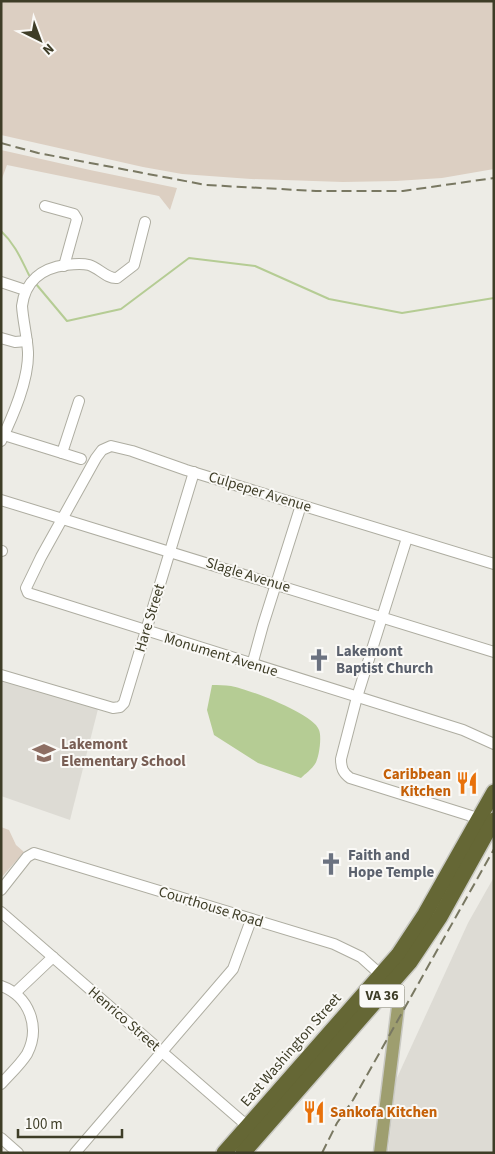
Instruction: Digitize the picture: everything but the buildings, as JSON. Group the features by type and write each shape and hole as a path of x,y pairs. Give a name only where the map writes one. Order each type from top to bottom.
{"highway":[{"name":"East Washington Street","path":"224,1153 253,1131 385,981 424,943 490,821 494,792"},
{"name":"East Washington Street","path":"243,1153 253,1131"}],"main road":[{"path":"380,1153 398,1019 397,1000 385,981"}],"street":[{"path":"45,206 74,214 77,219 64,266"},
{"path":"81,459 3,438 21,394 28,365 22,306 25,290 40,274 54,267 78,264 90,266 111,278 117,278 134,265 145,222"},
{"path":"1,282 25,290"},
{"path":"1,338 15,342 27,341"},
{"path":"62,454 79,401"},
{"name":"Culpeper Avenue","path":"63,518 96,458 106,447 115,446 494,564"},
{"name":"Hare Street","path":"1,675 113,708 120,707 124,703 194,472"},
{"name":"Slagle Avenue","path":"1,500 494,652"},
{"path":"252,665 301,505"},
{"name":"Monument Avenue","path":"63,518 33,572 26,591 252,665 464,730 494,744"},
{"path":"407,538 346,736 341,765 342,770 350,778 490,821"},
{"name":"Courthouse Road","path":"1,890 27,857 34,853 334,944 361,957 385,981"},
{"name":"Henrico Street","path":"1,912 253,1131"},
{"path":"75,1153 233,969 250,920"},
{"path":"16,993 53,957"},
{"path":"1,986 16,993 29,1010 34,1026 31,1044 23,1059 1,1084"},
{"path":"1,1138 18,1153"}],"shaded area":[{"path":"1,1 494,1 494,169 442,178 396,181 343,182 251,179 182,174 1,135"},
{"path":"1,150 177,188 170,210 159,196 7,165 1,181"},
{"name":"Lakemont Elementary School","path":"1,678 98,709 70,820 1,796"},
{"path":"212,685 231,686 251,692 280,703 306,717 319,730 319,752 314,766 301,778 258,763 214,735 207,710"},
{"path":"1,827 9,830 16,845 24,852 1,878"},
{"path":"494,877 494,1153 388,1153 396,1080 468,923"}],"waterway":[{"path":"1,231 14,246 29,275"},
{"path":"36,284 67,321 121,309 189,258 255,266 329,299 402,313 494,298"}],"railway":[{"path":"1,143 38,153 206,185 316,191 403,191 494,178"},
{"path":"322,1153 337,1123 353,1100 494,849"}],"place":[{"name":"Lakemont Baptist Church","path":"319,660"},
{"name":"Lakemont Elementary School","path":"44,753"},
{"name":"Caribbean Kitchen","path":"467,783"},
{"name":"Faith and Hope Temple","path":"331,864"},
{"name":"Sankofa Kitchen","path":"314,1112"}]}
